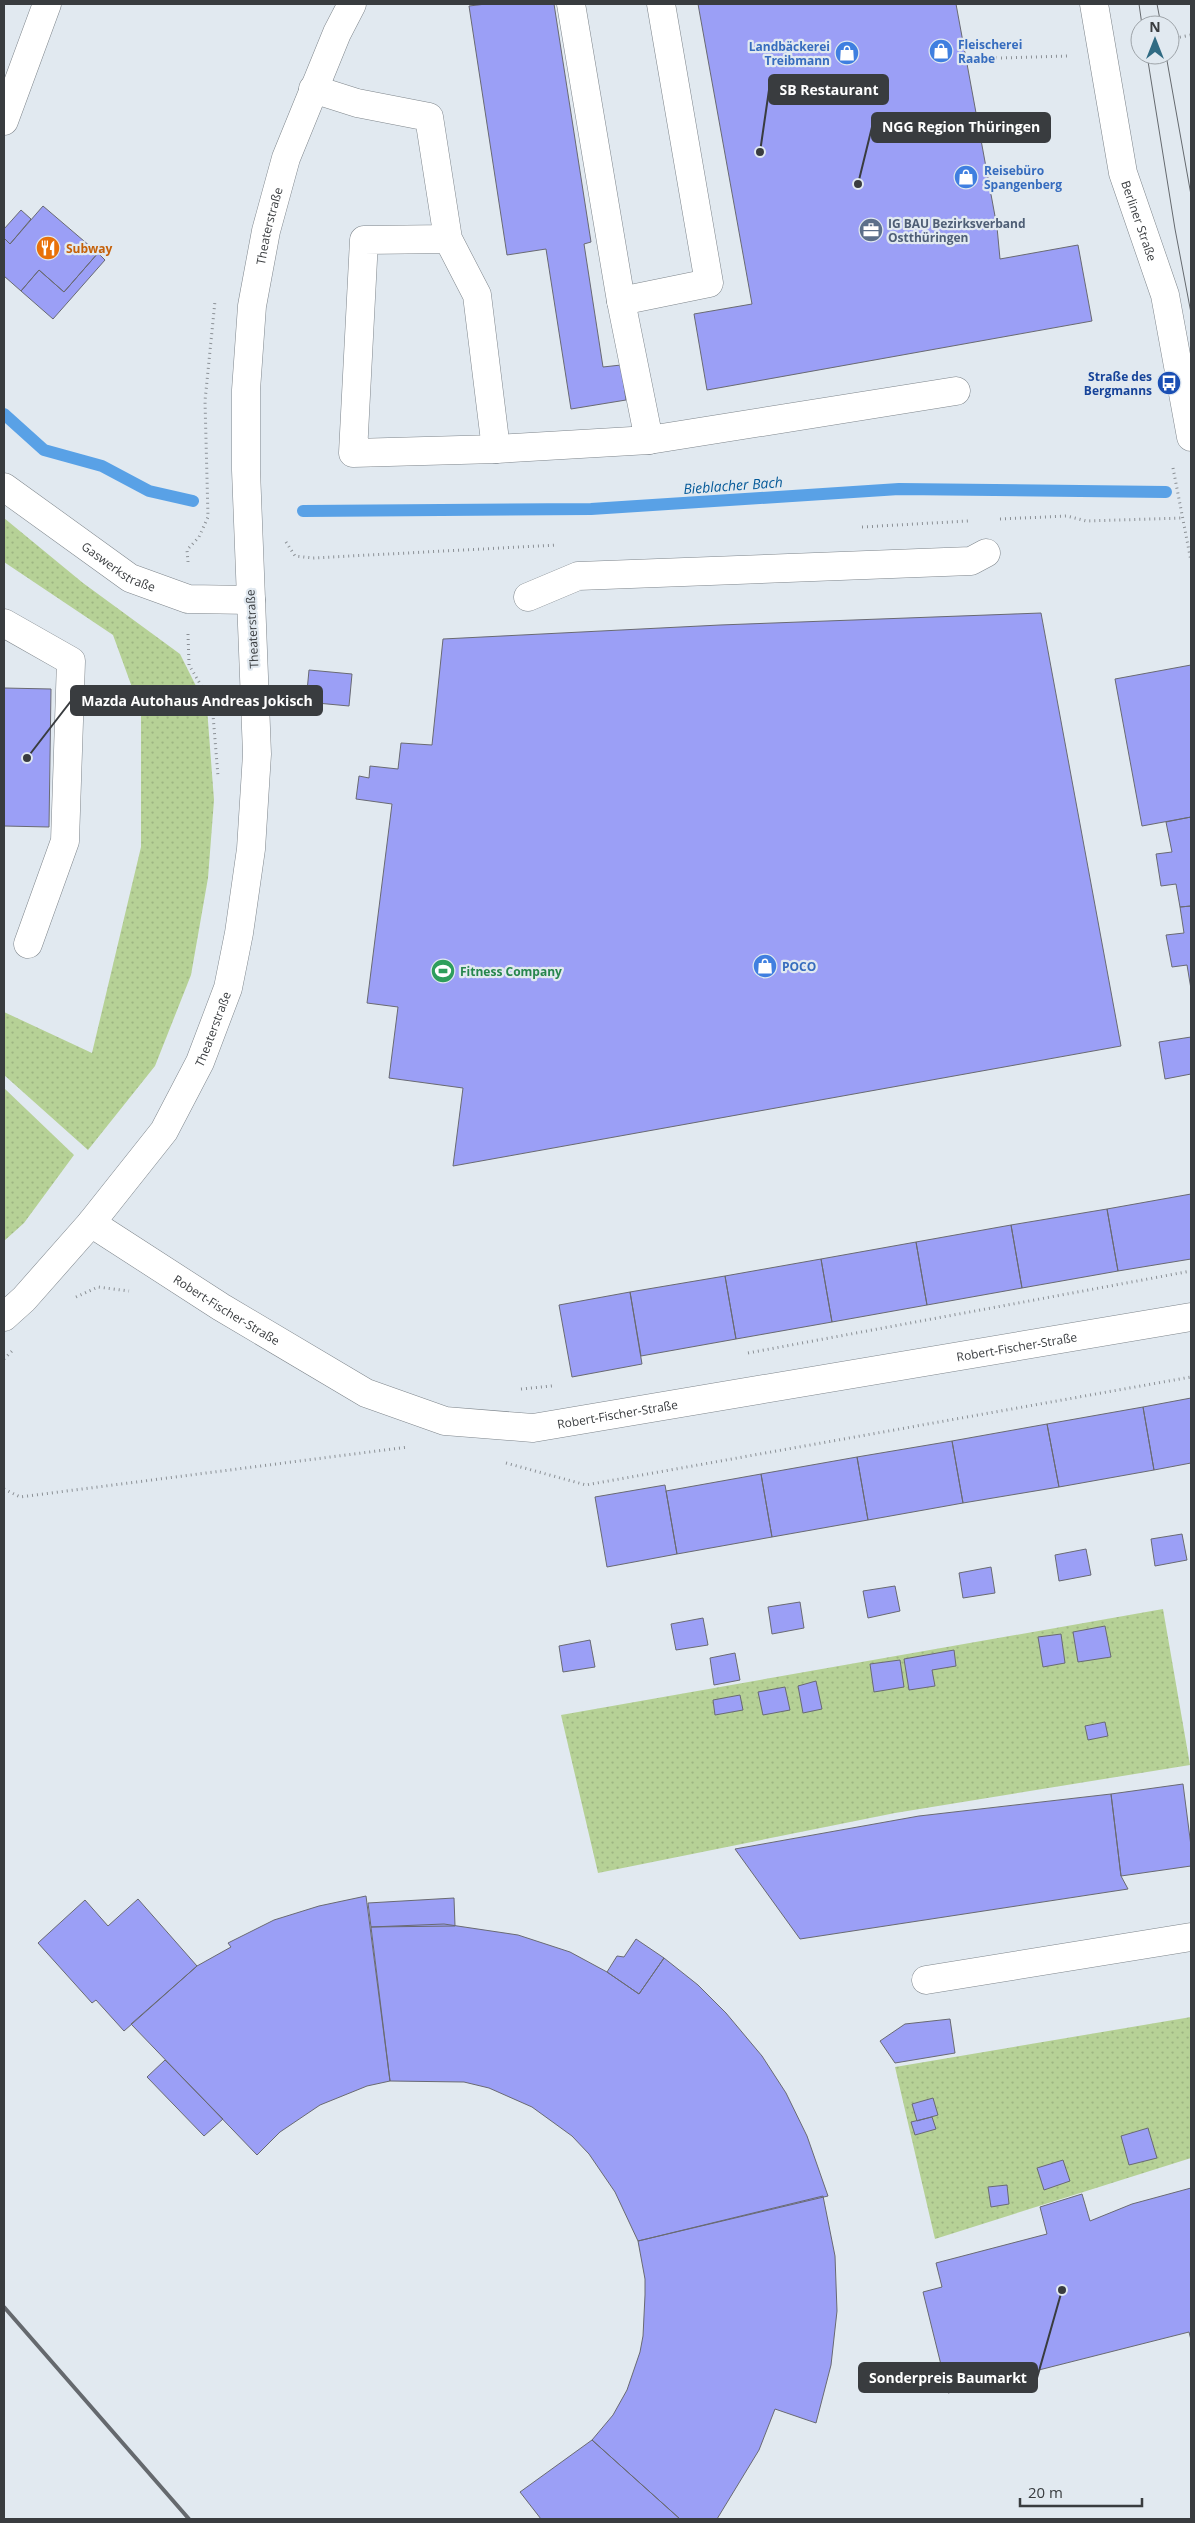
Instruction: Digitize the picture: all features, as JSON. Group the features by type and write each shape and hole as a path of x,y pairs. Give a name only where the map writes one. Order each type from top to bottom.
{"main road":[{"path":"4,121 48,4"},
{"name":"Theaterstraße","path":"4,1318 24,1299 92,1223 164,1131 200,1062 228,988 240,933 251,849 256,763 246,470 246,390 254,297 268,222 286,158 337,33 352,4"},
{"path":"571,4 621,302 649,440"},
{"path":"621,302 709,283 661,4"},
{"name":"Berliner Straße","path":"1094,4 1123,173 1165,295 1191,437"},
{"path":"313,89 357,103 429,117 448,239 477,295 496,449"},
{"path":"448,239 364,240 354,453 496,449 649,440 956,391"},
{"name":"Gaswerkstraße","path":"4,487 130,578 188,599 251,600"},
{"path":"528,597 578,576 971,561 986,553"},
{"path":"4,623 71,661 65,842 28,944"},
{"name":"Robert-Fischer-Straße","path":"92,1223 221,1307 366,1393 445,1421 533,1428 1191,1317"},
{"path":"926,1980 1191,1937"}],"path":[{"path":"966,59 1072,56"},
{"path":"218,786 213,715 206,692 189,665 187,550 199,538 208,517 206,472 246,470"},
{"path":"992,519 1067,516 1086,521 1183,518"},
{"path":"857,527 973,520"},
{"path":"284,539 295,556 314,558 563,544"},
{"path":"743,1354 1191,1271"},
{"path":"520,1390 558,1386"},
{"path":"4,1489 20,1497 413,1447"}],"green space":[{"path":"4,518 83,583 180,654 207,708 214,800 208,878 191,975 155,1066 88,1150 4,1075 4,1012 92,1053 141,847 141,712 113,635 4,562"},
{"path":"4,1088 74,1155 24,1223 4,1241"},
{"path":"1163,1609 1190,1765 895,1813 598,1873 561,1715"},
{"path":"1191,2017 1191,2158 935,2239 895,2067"}],"building":[{"path":"486,4 554,4 591,242 584,244 603,367 621,365 626,400 571,409 546,249 507,255 469,6"},
{"path":"698,4 956,4 997,227 1000,259 1078,245 1092,321 707,390 694,314 752,304"},
{"name":"Subway","path":"43,206 98,253 64,292 39,270 21,291 4,276 4,238 10,244"},
{"path":"21,210 31,219 10,244 4,238 4,229"},
{"path":"98,253 105,260 53,319 21,291 39,270 64,292"},
{"path":"1041,613 1121,1046 453,1166 463,1088 389,1078 398,1007 367,1003 392,804 356,799 359,776 369,778 370,766 398,769 401,743 432,745 443,639 720,625"},
{"path":"1191,665 1191,817 1142,826 1115,679"},
{"path":"309,670 352,674 349,706 306,702"},
{"path":"4,688 51,689 49,827 4,826"},
{"path":"1191,817 1191,906 1180,907 1176,884 1161,886 1156,854 1172,852 1166,822"},
{"path":"1191,906 1191,989 1187,965 1172,967 1166,935 1184,933 1180,907"},
{"path":"1191,1037 1191,1074 1165,1079 1159,1042"},
{"path":"1191,1194 1191,1259 1118,1271 1107,1209"},
{"path":"1107,1209 1118,1271 1022,1288 1011,1225"},
{"path":"1011,1225 1022,1288 927,1305 916,1242"},
{"path":"916,1242 927,1305 832,1322 821,1259"},
{"path":"821,1259 832,1322 736,1339 725,1276"},
{"path":"725,1276 736,1339 641,1356 630,1292"},
{"path":"630,1292 642,1364 572,1377 559,1305"},
{"path":"1191,1398 1191,1463 1154,1470 1143,1407"},
{"path":"1143,1407 1154,1470 1059,1487 1047,1424"},
{"path":"1047,1424 1059,1487 963,1503 952,1441"},
{"path":"952,1441 963,1503 868,1520 857,1457"},
{"path":"857,1457 868,1520 772,1537 761,1474"},
{"path":"761,1474 772,1537 677,1554 666,1491"},
{"path":"665,1485 677,1554 607,1567 595,1497"},
{"path":"1182,1534 1187,1560 1155,1566 1151,1539"},
{"path":"1086,1549 1091,1575 1059,1581 1055,1555"},
{"path":"991,1567 995,1593 963,1598 959,1573"},
{"path":"895,1586 900,1611 868,1618 863,1591"},
{"path":"800,1602 804,1628 772,1634 768,1607"},
{"path":"703,1618 708,1645 676,1650 671,1624"},
{"path":"1105,1626 1111,1657 1078,1662 1073,1632"},
{"path":"1061,1634 1065,1663 1043,1667 1038,1637"},
{"path":"590,1640 595,1667 563,1672 559,1646"},
{"path":"954,1650 956,1666 932,1670 935,1686 909,1690 904,1659"},
{"path":"735,1653 740,1680 714,1685 710,1658"},
{"path":"900,1660 904,1687 874,1692 870,1664"},
{"path":"816,1681 822,1709 803,1713 798,1686"},
{"path":"785,1687 790,1710 763,1715 758,1692"},
{"path":"740,1695 743,1710 715,1715 713,1700"},
{"path":"1105,1722 1108,1736 1088,1740 1085,1726"},
{"path":"1183,1784 1191,1846 1191,1866 1121,1876 1111,1794"},
{"path":"1111,1794 1121,1876 1128,1889 800,1939 735,1849 919,1816"},
{"path":"366,1896 390,2081 367,2086 320,2105 280,2132 257,2155 131,2024 197,1966 231,1947 228,1943 274,1920 319,1906"},
{"path":"454,1898 455,1926 371,1927 368,1903"},
{"path":"138,1899 197,1966 124,2031 96,2000 92,2003 38,1943 85,1900 108,1926"},
{"path":"444,1924 518,1935 570,1952 607,1972 639,1994 664,1958 698,1985 726,2013 762,2056 786,2093 807,2136 828,2196 638,2241 615,2192 589,2154 572,2136 532,2107 489,2088 464,2082 390,2081 371,1927"},
{"path":"636,1939 664,1958 639,1994 607,1972 617,1956 624,1957"},
{"path":"950,2019 955,2053 895,2063 880,2041 905,2024"},
{"path":"165,2060 223,2119 204,2136 147,2077"},
{"path":"933,2098 938,2115 917,2121 912,2104"},
{"path":"932,2117 936,2129 915,2135 911,2122"},
{"path":"1148,2128 1157,2158 1129,2165 1121,2136"},
{"path":"1063,2160 1070,2181 1044,2190 1037,2168"},
{"path":"1007,2185 1009,2204 991,2207 988,2187"},
{"path":"1191,2188 1191,2340 1189,2332 948,2393 923,2292 942,2287 936,2263 1047,2234 1040,2207 1082,2194 1090,2221 1132,2204"},
{"path":"823,2196 835,2256 837,2311 831,2365 816,2423 775,2409 759,2450 717,2519 680,2519 592,2440 613,2415 627,2390 640,2352 643,2336 645,2279 638,2241"},
{"path":"592,2440 680,2519 541,2519 520,2492"}],"waterway":[{"name":"Bieblacher Bach","path":"4,414 44,450 102,466 149,491 193,501"},
{"name":"Bieblacher Bach","path":"303,511 591,509 899,489 1166,492"}],"tram line":[{"path":"1139,4 1141,15"},
{"path":"1157,4 1159,15"},
{"path":"1149,65 1175,229 1191,313"},
{"path":"1168,65 1191,195"}],"railway":[{"path":"4,2307 189,2519"}],"place":[{"name":"Fleischerei Raabe","path":"941,51"},
{"name":"Landbäckerei Treibmann","path":"847,53"},
{"name":"SB Restaurant","path":"760,152"},
{"name":"Reisebüro Spangenberg","path":"966,177"},
{"name":"NGG Region Thüringen","path":"858,184"},
{"name":"IG BAU Bezirksverband Ostthüringen","path":"871,230"},
{"name":"Subway","path":"48,248"},
{"name":"Straße des Bergmanns","path":"1169,383"},
{"name":"Mazda Autohaus Andreas Jokisch","path":"27,758"},
{"name":"POCO","path":"765,966"},
{"name":"Fitness Company","path":"443,971"},
{"name":"Sonderpreis Baumarkt","path":"1062,2290"}]}
